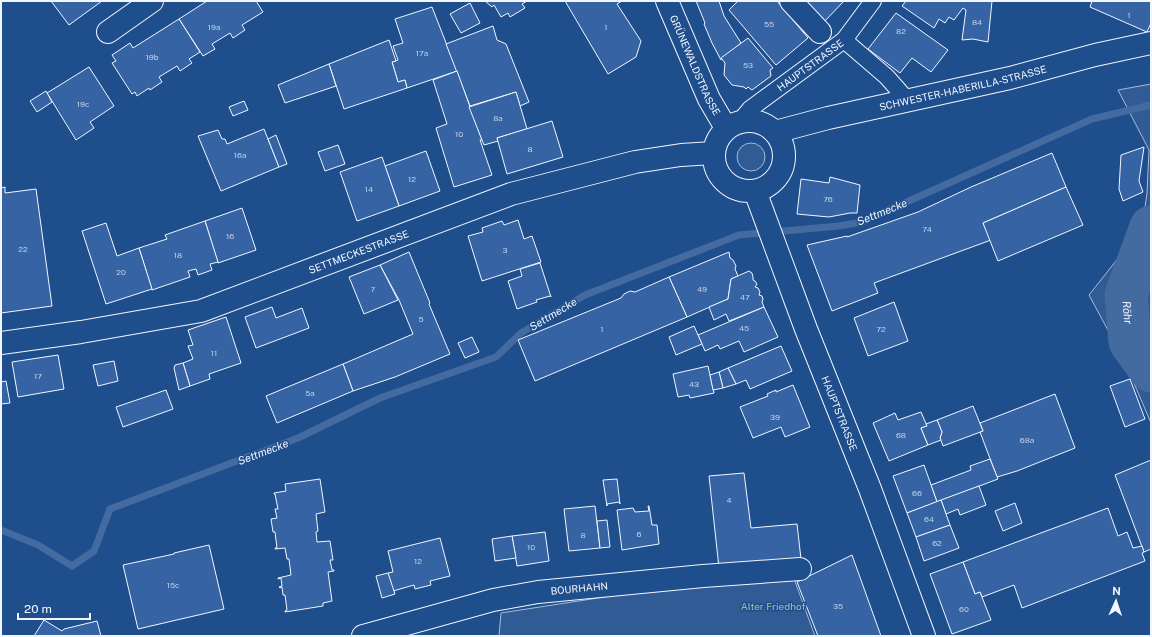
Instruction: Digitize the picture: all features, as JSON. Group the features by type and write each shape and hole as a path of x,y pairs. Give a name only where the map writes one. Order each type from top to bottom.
{"street":[{"path":"108,32 152,1"},
{"name":"GRÜNEWALDSTRASSE","path":"667,1 709,99 733,125"},
{"path":"791,1 820,32"},
{"name":"HAUPTSTRASSE","path":"733,125 750,110 844,40 873,1"},
{"path":"844,40 887,77 908,101"},
{"name":"SCHWESTER-HABERILLA-STRASSE","path":"775,132 1010,78 1095,55 1151,43"},
{"path":"753,121 764,124 775,132 781,141 784,153 783,166 779,175 759,200 743,191 731,188 724,182 717,172 713,161 713,149 718,137 733,125 753,121"},
{"name":"SETTMECKESTRASSE","path":"1,343 81,332 200,312 511,194 635,162 674,155 714,153"},
{"name":"HAUPTSTRASSE","path":"759,200 776,251 870,489 924,636"},
{"name":"BOURHAHN","path":"363,636 493,600 538,592 703,576 800,569"}],"green space":[{"path":"1151,84 1151,423 1124,360 1089,295 1142,228 1147,193 1149,150 1118,90"},
{"path":"751,143 761,147 765,157 761,167 751,171 741,167 737,157 741,147"},
{"name":"Alter Friedhof","path":"793,576 815,636 499,636 501,613 695,583"}],"building":[{"path":"51,1 102,1 69,25"},
{"path":"207,1 256,1 263,12 242,25 245,30 233,38 230,33 212,44 215,49 203,56 179,19"},
{"path":"485,1 527,1 522,4 525,8 510,17 508,13 501,17 494,5 492,7"},
{"path":"565,1 622,1 617,4 641,41 636,57 608,74"},
{"path":"696,1 719,1 724,16 741,43 721,60 712,43"},
{"path":"738,1 777,1 808,38 776,65 729,10"},
{"path":"806,1 844,1 822,24"},
{"path":"906,1 992,1 988,42 973,39 962,40 966,10 963,8 954,20 949,17 945,23 939,19 934,28 902,6"},
{"path":"1092,1 1151,1 1151,23 1147,32 1090,7"},
{"path":"470,3 480,23 461,33 450,14"},
{"path":"432,7 457,71 407,88 405,80 398,82 392,62 398,60 393,46 403,43 395,19"},
{"path":"896,13 948,50 931,72 912,58 900,73 868,49"},
{"path":"179,19 200,52 189,59 192,63 180,71 177,66 159,77 162,82 150,90 149,88 137,96 135,92 132,94 112,63 116,61 112,55 130,43 133,48"},
{"path":"493,26 497,40 506,44 529,102 520,106 516,92 470,106 446,44"},
{"path":"748,38 773,68 770,70 771,76 752,90 748,87 746,89 744,87 732,85 724,75 725,63 721,58"},
{"path":"389,40 396,61 392,62 398,82 405,80 407,88 344,109 329,64"},
{"path":"329,64 336,86 285,103 278,85"},
{"path":"89,67 114,106 90,122 94,128 76,140 47,93"},
{"path":"457,71 482,140 480,140 492,175 454,187 436,128 447,124 433,80"},
{"path":"46,91 52,102 37,112 30,101"},
{"path":"516,92 527,129 497,138 498,141 484,145 469,107"},
{"path":"244,101 248,110 233,116 229,107"},
{"path":"552,121 563,157 507,174 497,138"},
{"path":"264,129 279,167 221,191 198,136 218,130 222,139 225,139 227,144"},
{"path":"276,135 287,164 279,167 268,139"},
{"path":"338,145 345,164 325,171 318,152"},
{"path":"1144,147 1139,181 1143,192 1123,201 1119,189 1121,155"},
{"path":"426,151 440,191 399,206 385,166"},
{"path":"1052,153 1066,187 983,223 991,240 874,283 878,293 832,311 807,245 847,237 918,212 971,187"},
{"path":"382,157 399,206 357,221 340,172"},
{"path":"830,177 860,185 857,213 829,217 797,214 801,179 829,183"},
{"path":"5,187 5,193 36,189 52,306 1,313 1,188"},
{"path":"1066,187 1083,225 998,261 983,223"},
{"path":"242,208 256,250 218,263 205,221"},
{"path":"518,220 524,239 532,236 541,262 482,281 468,236 483,232 482,228 502,221 504,225"},
{"path":"205,221 218,262 210,264 212,270 198,275 196,269 188,271 190,277 152,290 139,248 167,239 165,235"},
{"path":"106,223 117,256 139,248 152,289 106,304 82,231"},
{"path":"409,252 450,354 395,377 353,391 343,364 413,334 399,300 380,265"},
{"path":"729,252 730,258 736,266 735,269 738,276 731,279 728,299 687,317 669,277"},
{"path":"540,263 551,297 536,300 537,302 517,309 508,281 522,276 520,269"},
{"path":"380,265 398,300 364,314 349,277"},
{"path":"749,271 752,273 753,280 757,284 755,287 758,288 760,292 759,295 762,296 764,307 729,321 726,314 714,320 709,307 728,299 731,279"},
{"path":"669,277 687,317 535,381 518,340 621,298 624,294 630,291 635,292"},
{"path":"894,302 908,341 868,356 854,318"},
{"path":"272,307 276,318 302,308 309,328 256,348 245,317"},
{"path":"764,307 778,337 744,352 739,341 720,349 718,345 705,351 698,335"},
{"path":"226,317 241,363 209,374 210,379 190,386 183,363 193,359 188,346 193,345 188,330"},
{"path":"694,326 702,344 676,355 669,337"},
{"path":"472,337 479,352 465,358 458,343"},
{"path":"781,346 792,371 750,389 746,380 736,384 728,368"},
{"path":"58,355 64,389 18,397 12,362"},
{"path":"114,361 118,381 98,386 93,365"},
{"path":"183,363 190,386 179,390 174,368 175,365"},
{"path":"343,364 353,391 277,423 266,396"},
{"path":"708,366 714,393 690,398 689,395 678,397 673,374"},
{"path":"728,368 736,384 723,388 719,372"},
{"path":"719,372 723,388 713,390 710,375"},
{"path":"1130,379 1145,419 1125,427 1110,386"},
{"path":"6,381 10,403 1,404 1,382"},
{"path":"793,385 810,427 785,437 781,427 753,438 740,407 768,396 767,394 776,390 776,392"},
{"path":"166,390 173,409 123,427 116,407"},
{"path":"1055,394 1075,448 1017,471 997,477 980,432 983,431 980,423"},
{"path":"973,406 983,431 943,446 940,438 942,432 937,420"},
{"path":"921,412 927,426 921,428 928,445 889,461 873,423 895,413 898,420"},
{"path":"937,420 942,432 940,438 941,440 928,445 921,428 927,426 926,424"},
{"path":"990,459 998,479 937,502 931,485 971,470 970,466"},
{"path":"1151,460 1151,549 1144,552 1115,475"},
{"path":"924,465 937,502 907,513 893,476"},
{"path":"744,473 751,528 797,524 801,559 719,568 709,476"},
{"path":"320,479 325,512 316,514 318,531 316,532 317,542 330,541 333,560 330,560 332,570 334,571 328,572 332,601 323,603 323,606 285,612 287,610 285,595 283,595 282,587 279,587 282,586 281,578 278,578 291,575 289,559 287,559 285,548 275,549 277,548 275,532 273,532 271,519 277,518 275,509 278,509 274,493 286,491 285,484"},
{"path":"617,479 620,504 619,502 607,504 607,506 603,480"},
{"path":"979,486 986,505 960,515 958,509 946,514 941,500"},
{"path":"941,500 950,525 916,537 907,513"},
{"path":"1015,503 1022,523 1003,531 995,511"},
{"path":"595,506 600,548 569,551 564,509"},
{"path":"648,506 652,525 657,525 659,544 622,550 617,510 633,508 635,512 649,511"},
{"path":"1108,508 1118,536 1127,532 1133,548 1142,546 1144,552 1142,553 1145,561 1022,608 1014,585 982,597 980,592 975,594 963,562"},
{"path":"607,520 610,547 600,548 597,521"},
{"path":"950,525 959,548 924,561 916,537"},
{"path":"545,532 549,561 517,566 512,536"},
{"path":"512,536 516,558 495,561 492,539"},
{"path":"440,538 450,576 430,581 431,585 415,589 414,585 393,591 388,573 393,572 388,551"},
{"path":"209,545 224,609 138,629 123,565"},
{"path":"852,555 881,636 818,636 797,582"},
{"path":"963,562 975,594 980,592 991,620 952,634 930,574"},
{"path":"388,573 395,594 382,598 376,576"},
{"path":"44,620 62,631 64,629 97,621 101,636 34,636"}],"waterway":[{"name":"Settmecke","path":"1,530 38,545 72,566 94,551 110,509 298,438 380,398 496,357 521,333 585,295 739,235 839,226 862,222 1092,119 1151,105"},
{"name":"Röhr","path":"1151,227 1126,295 1130,342 1151,371"}]}
